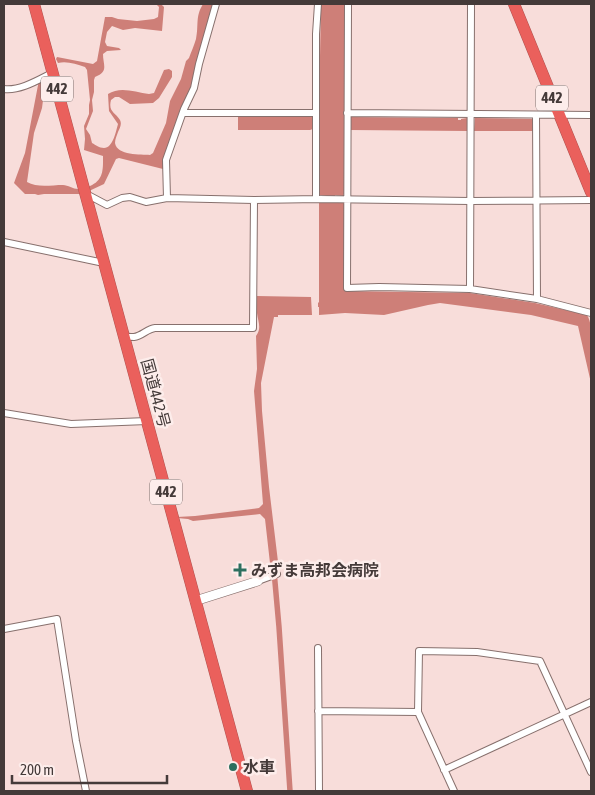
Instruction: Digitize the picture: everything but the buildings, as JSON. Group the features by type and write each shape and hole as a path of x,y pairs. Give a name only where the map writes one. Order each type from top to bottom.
{"highway":[{"name":"国道442号","path":"34,4 247,791"},
{"name":"442","path":"514,4 591,178"},
{"name":"442","path":"520,4 591,192"}],"street":[{"path":"166,198 166,160 194,88 216,4"},
{"path":"318,4 316,34 318,199"},
{"path":"348,4 345,199 347,288 470,289 537,299 591,313"},
{"path":"470,289 471,4"},
{"path":"4,89 10,90 52,73"},
{"path":"183,113 316,113"},
{"path":"347,113 591,115"},
{"path":"536,115 537,299"},
{"path":"85,196 90,196 107,204 130,196 146,202 166,198 254,200 591,200"},
{"path":"124,336 135,337 155,328 253,328 254,200"},
{"path":"4,242 104,263"},
{"path":"4,413 71,424 147,421"},
{"path":"195,601 277,574"},
{"path":"4,629 57,620 86,791"},
{"path":"318,648 319,791"},
{"path":"454,791 418,712 419,651 477,652 540,661 591,772"},
{"path":"444,770 591,702"},
{"path":"318,710 418,712"}],"shaded area":[{"path":"156,4 161,4 164,7 162,31 135,28 123,30 112,26 107,32 105,42 107,46 121,50 107,51 103,54 104,70 94,80 93,111 86,129 92,143 101,148 110,145 114,139 118,124 109,111 108,94 118,90 154,93 164,70 169,69 172,71 172,77 159,98 153,103 130,104 119,97 115,97 111,100 110,104 111,109 121,123 115,140 117,147 130,154 150,155 153,153 166,123 170,101 181,79 186,61 195,42 198,17 203,4 213,4 192,87 163,169 119,158 116,159 104,184 82,194 25,194 14,183 25,153 39,80 46,77 42,108 34,133 27,182 40,186 65,185 78,189 95,184 103,170 103,156 84,150 84,126 89,114 90,100 87,70 85,67 75,64 58,63 56,59 57,57 93,64 97,61 105,17 137,21 154,19 158,17 159,7"},
{"path":"321,4 345,4 344,194 343,196 335,195 335,201 344,203 344,291 470,293 535,303 587,315 592,337 591,383 578,326 531,315 440,303 384,315 345,313 319,315 319,203 326,203 327,196 320,195"},
{"path":"238,116 312,116 313,129 238,130"},
{"path":"350,117 458,118 458,120 467,118 467,131 350,130"},
{"path":"475,118 533,119 533,131 474,131"},
{"path":"257,296 311,297 312,315 278,315 278,317 274,317 261,383 269,487 279,570 271,572 265,519 260,514 193,521 177,518 259,508 263,504 254,391 257,369 256,336 259,328"}],"waterway":[{"path":"274,571 290,791"}],"place":[{"name":"みずま高邦会病院","path":"240,570"},
{"name":"水車","path":"233,767"}]}
